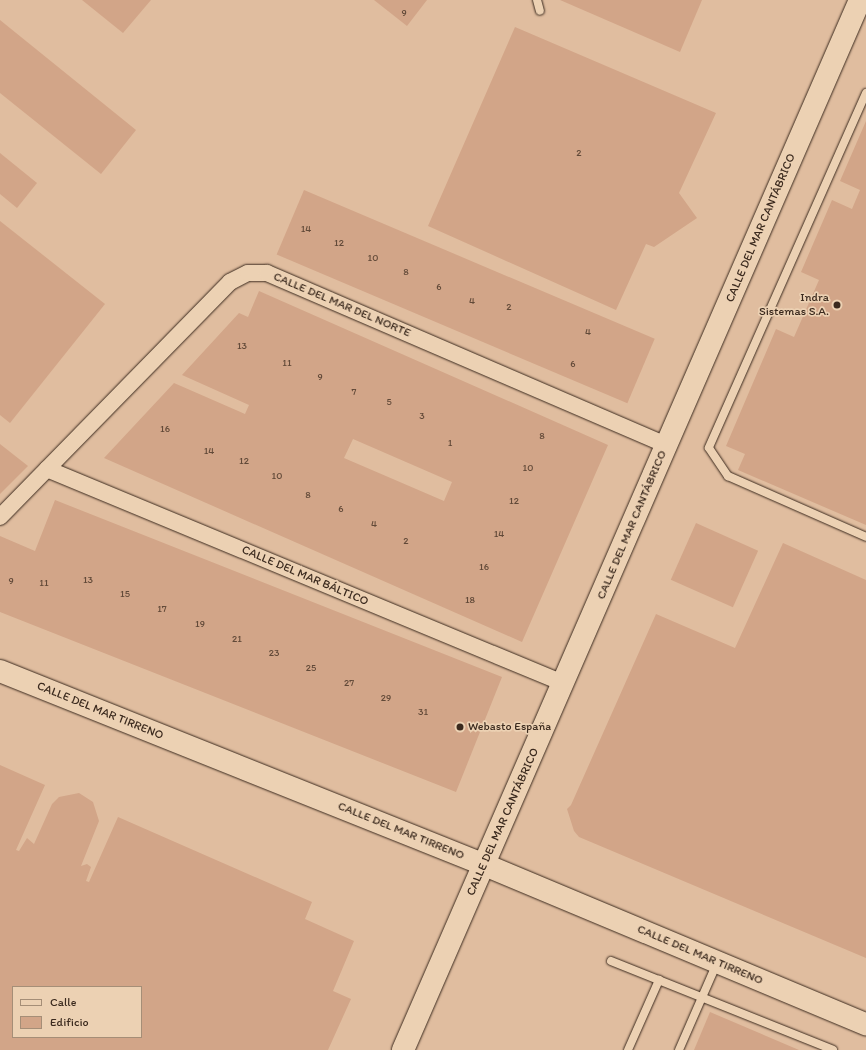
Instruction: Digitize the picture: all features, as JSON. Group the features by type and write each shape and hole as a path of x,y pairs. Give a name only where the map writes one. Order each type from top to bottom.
{"street":[{"name":"CALLE DEL MAR CANTÁBRICO","path":"403,1050 485,865 860,0"},
{"name":"CALLE DEL MAR DEL NORTE","path":"0,517 230,282 248,273 267,273 667,445"},
{"name":"CALLE DEL MAR BÁLTICO","path":"48,469 563,683"},
{"name":"CALLE DEL MAR TIRRENO","path":"0,671 485,865 866,1024"}],"lane":[{"path":"537,0 540,11"},
{"path":"866,93 709,448 728,476 866,537"},
{"path":"611,961 833,1050"},
{"path":"679,1050 717,962"},
{"path":"628,1050 659,980"}],"shaded area":[{"path":"0,0 866,0 866,1050 0,1050"}],"building":[{"path":"82,0 151,0 123,33"},
{"path":"374,0 427,0 407,26"},
{"path":"560,0 702,0 680,52"},
{"path":"0,20 136,130 101,174 0,93"},
{"path":"515,27 716,113 679,193 697,218 654,247 646,244 616,310 428,226"},
{"name":"Indra Sistemas S.A.","path":"866,121 866,525 738,470 745,454 726,446 776,329 794,337 819,280 801,272 832,200 852,209 860,190 840,181"},
{"path":"0,153 37,183 17,208 0,194"},
{"path":"304,190 655,339 627,403 277,254"},
{"path":"0,221 105,304 10,423 0,415"},
{"path":"259,291 608,445 522,642 104,458 174,383 245,414 249,405 182,375 239,313 248,317","holes":["353,439 452,482 444,501 344,458"]},
{"path":"0,444 28,466 0,494"},
{"path":"55,500 502,677 456,792 0,612 0,536 35,551"},
{"path":"696,523 758,551 733,607 671,580"},
{"path":"783,543 866,580 866,958 579,837 574,831 567,809 571,805 656,614 735,648"},
{"path":"0,765 45,785 16,850 19,851 27,838 34,844 52,804 59,797 79,793 93,802 99,821 81,866 87,864 91,867 86,881 89,882 118,817 312,902 305,919 354,941 333,991 351,999 328,1050 0,1050"},
{"path":"710,1012 799,1050 694,1050"}],"place":[{"name":"Indra Sistemas S.A.","path":"837,305"},
{"name":"Webasto España","path":"460,727"}]}
